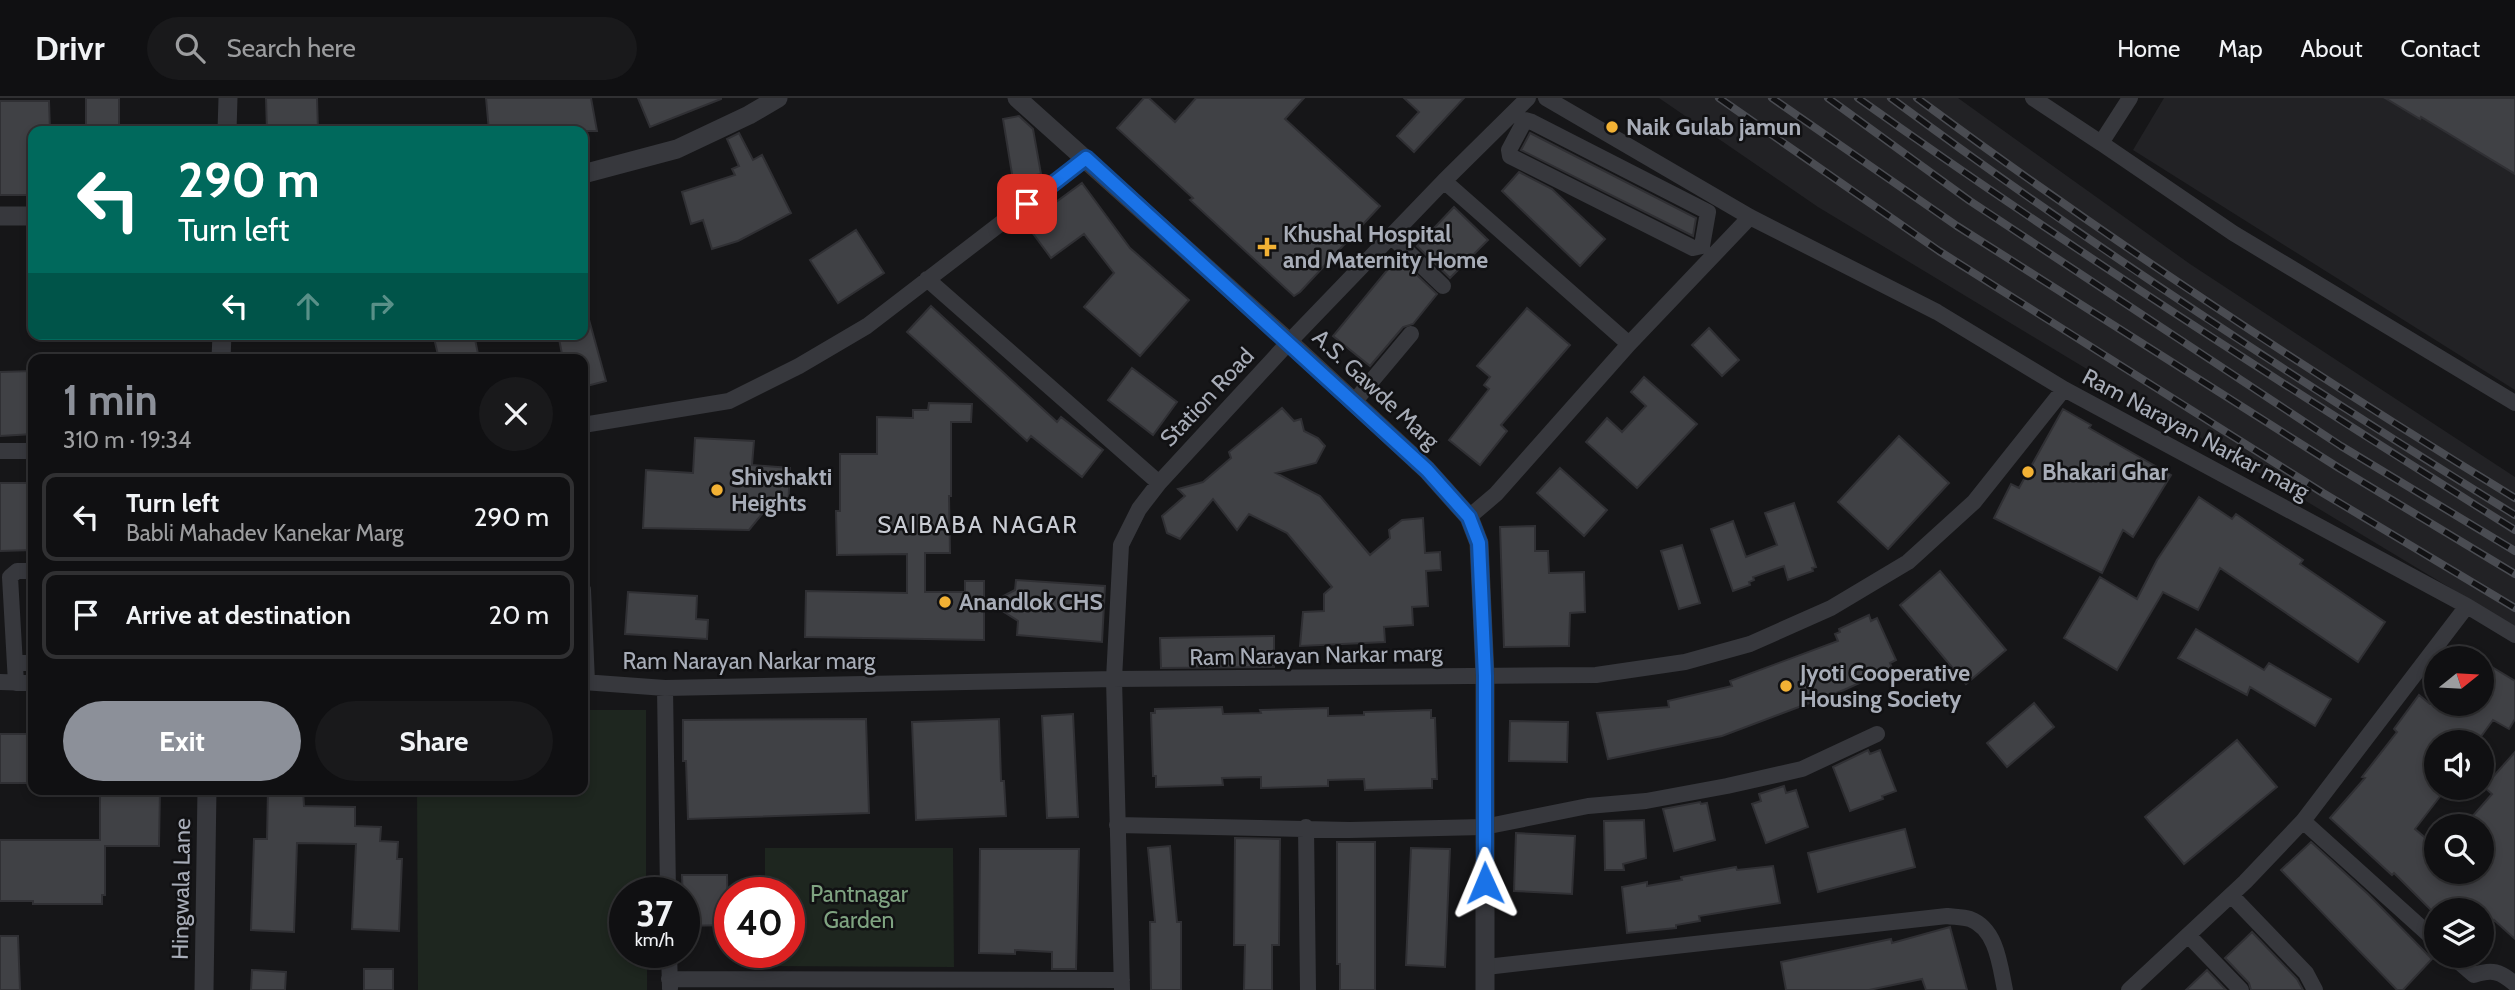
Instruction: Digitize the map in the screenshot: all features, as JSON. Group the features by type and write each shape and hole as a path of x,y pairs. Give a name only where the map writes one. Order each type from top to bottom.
{"street":[{"path":"228,98 228,126"},
{"path":"588,173 677,149 749,115 778,98"},
{"name":"A.S. Gawde Marg","path":"1017,98 1354,402 1427,470 1469,517 1479,543 1485,676 1485,990"},
{"name":"Station Road","path":"1122,985 1114,679 1122,545 1139,509 1159,484 1289,342 1444,181 1513,124 1528,98"},
{"path":"1546,98 1750,217 1937,312 2064,388"},
{"path":"2033,98 2233,233 2515,403"},
{"path":"2101,143 2130,98"},
{"path":"1552,132 1563,108"},
{"path":"1529,120 1552,132 1708,212 1702,246 1693,248 1508,154 1513,124 1529,120"},
{"path":"588,424 729,401 799,366 867,326 1086,158"},
{"path":"1444,181 1629,344"},
{"path":"0,216 28,216"},
{"path":"1469,517 1496,494 1629,344 1750,217"},
{"path":"1391,236 1443,286"},
{"path":"927,279 1159,484"},
{"path":"1354,402 1411,334"},
{"name":"Ram Narayan Narkar marg","path":"588,675 665,688 1114,679 1596,675 1685,662 1749,644 1831,608 1909,562 1974,502 2064,388 2467,606 2515,635"},
{"path":"0,451 28,451"},
{"path":"28,571 17,571 10,577 15,663 8,683 28,683"},
{"path":"2129,990 2231,895 2303,821 2467,606"},
{"path":"15,663 28,663"},
{"path":"665,688 668,877"},
{"path":"1117,825 1350,830 1484,827 1588,806 1646,801 1802,769 1877,734"},
{"name":"Hingwala Lane","path":"204,990 207,795"},
{"path":"2303,821 2424,930"},
{"path":"1306,827 1308,990"},
{"path":"2231,895 2306,973 2315,990"},
{"path":"1486,967 1948,916 1970,919 1986,931 1997,950 2005,990"},
{"path":"2188,934 2241,990"},
{"path":"2466,968 2474,975 2490,970 2503,974 2515,984"},
{"path":"670,985 1122,985"}],"shaded area":[{"path":"1659,98 1958,98 2190,264 2515,477 2515,627 1818,207"},
{"path":"2164,98 2515,98 2515,390 2133,150"}],"green space":[{"path":"588,710 646,710 646,877 609,877 609,968 647,968 647,990 418,990 417,795 588,795"},
{"name":"Pantnagar Garden","path":"765,848 953,848 954,967 805,966 805,877 765,877"}],"building":[{"path":"86,98 119,98 119,126 86,126"},
{"path":"266,98 317,98 318,126 267,126"},
{"path":"486,98 591,98 597,131 588,131 588,126 489,126"},
{"path":"638,98 721,98 721,99 650,127"},
{"path":"1144,98 1149,98 1175,122 1196,98 1304,98 1285,119 1380,206 1294,296 1117,128"},
{"path":"1404,98 1464,98 1414,152 1397,136 1419,112"},
{"path":"2385,98 2515,98 2515,174 2421,117 2420,119"},
{"path":"0,101 49,101 50,126 28,126 28,195 0,195"},
{"path":"1019,116 1033,129 1041,174 1013,180 1003,119"},
{"path":"739,133 753,160 762,155 791,213 738,241 712,249 703,220 691,224 682,192 735,175 732,169 739,166 727,139"},
{"path":"1530,133 1696,218 1693,236 1521,150"},
{"path":"1519,172 1552,189 1605,239 1580,266 1502,191"},
{"path":"1082,183 1130,248 1189,300 1140,356 1084,307 1114,273 1084,234 1051,258 1026,224"},
{"path":"1454,207 1488,240 1450,278 1417,246"},
{"path":"856,230 884,273 838,303 810,260"},
{"path":"1398,257 1437,294 1413,324 1403,327 1370,366 1333,336"},
{"path":"931,306 1057,422 1061,417 1103,450 1082,477 1031,436 1027,441 907,332"},
{"path":"1527,308 1570,345 1501,425 1507,431 1480,465 1449,440 1489,389 1484,385 1490,377 1477,366"},
{"path":"588,316 606,381 588,386 588,354 562,354 559,340 588,340"},
{"path":"1709,328 1739,360 1722,376 1692,345"},
{"path":"434,340 475,340 478,354 438,354"},
{"path":"1132,368 1177,402 1153,435 1108,400"},
{"path":"28,371 28,434 0,436 0,372"},
{"path":"1644,377 1697,424 1637,488 1586,442 1607,418 1622,432 1646,406 1631,392"},
{"path":"929,403 972,404 971,422 951,422 950,553 925,553 925,592 965,592 965,581 984,581 984,640 805,637 806,591 907,593 907,554 837,555 836,511 840,511 840,454 877,454 877,417 913,418 913,410 928,410"},
{"path":"1282,408 1294,421 1301,419 1304,431 1318,438 1325,446 1316,463 1276,473 1320,496 1370,555 1390,538 1389,530 1402,520 1423,518 1425,553 1440,552 1441,570 1426,571 1428,606 1412,607 1413,625 1384,627 1385,642 1300,646 1303,612 1324,611 1324,594 1332,587 1287,533 1249,514 1237,530 1213,499 1180,539 1167,533 1162,516 1185,496 1178,489 1203,482 1231,458 1229,452"},
{"path":"2063,409 2091,425 2089,428 2171,475 2133,537 2123,530 2102,573 1994,518 2011,484 2019,488"},
{"path":"1899,436 1949,483 1888,549 1838,502"},
{"name":"Shivshakti Heights","path":"695,438 754,441 752,465 790,468 788,509 767,508 749,530 643,528 646,470 693,473"},
{"path":"1560,468 1607,510 1584,536 1537,493"},
{"path":"0,483 28,483 28,550 0,551"},
{"path":"2199,497 2232,519 2236,514 2303,560 2300,564 2385,622 2358,662 2220,568 2198,610 2163,592 2117,670 2064,638 2100,577 2137,599 2157,560"},
{"path":"1794,503 1816,567 1812,568 1813,571 1788,580 1784,566 1753,577 1750,585 1733,591 1711,529 1733,521 1746,557 1777,545 1765,513"},
{"path":"1535,526 1535,551 1548,551 1549,573 1584,572 1585,612 1570,613 1569,646 1504,647 1500,527"},
{"path":"1682,545 1700,603 1679,609 1661,551"},
{"path":"1940,571 2006,650 1966,684 1900,605"},
{"path":"1016,580 1105,586 1102,642 1017,635 1018,621 990,603 1015,590"},
{"path":"628,592 697,596 696,619 708,620 707,639 625,634"},
{"path":"1869,615 1871,621 1877,618 1896,660 1890,663 1892,668 1844,690 1722,736 1608,759 1597,713 1669,707 1668,701 1732,686 1730,681 1838,641 1835,634 1840,632 1839,629"},
{"path":"2196,629 2264,670 2269,663 2331,699 2315,726 2250,687 2247,695 2178,658"},
{"path":"1274,636 1274,667 1161,668 1160,638"},
{"path":"2494,668 2515,681 2515,719 2509,729 2493,720 2486,730 2424,730 2424,800 2437,800 2415,829 2424,837 2424,884 2494,884 2494,814 2474,814 2487,800 2494,800 2494,776 2515,752 2515,939 2494,920 2494,898 2424,898 2424,903 2394,873 2392,875 2330,818 2365,778 2362,777 2397,732 2394,729 2419,695 2424,699 2424,716 2494,716"},
{"path":"2034,703 2054,727 2007,767 1987,743"},
{"path":"1222,707 1223,714 1328,708 1328,716 1431,710 1431,718 1435,718 1437,779 1432,779 1432,788 1365,790 1364,779 1328,780 1328,786 1261,788 1261,777 1222,778 1223,785 1156,787 1156,776 1153,776 1151,713 1155,713 1155,709"},
{"path":"1073,714 1078,817 1047,818 1042,716"},
{"path":"866,719 869,813 688,819 683,720"},
{"path":"999,719 1001,781 1004,781 1006,816 916,820 912,722"},
{"path":"1510,721 1568,722 1567,762 1509,761"},
{"path":"0,734 28,734 28,783 0,783"},
{"path":"2237,740 2277,787 2184,864 2145,817"},
{"path":"1868,750 1870,754 1880,750 1896,791 1882,796 1883,799 1850,811 1833,767"},
{"path":"1784,786 1786,793 1796,790 1808,827 1766,843 1752,804 1761,801 1759,794"},
{"path":"100,795 160,795 159,846 105,846 105,895 102,895 102,904 0,901 0,840 100,840"},
{"path":"268,795 303,795 304,806 355,807 355,826 381,827 380,841 398,842 397,859 402,859 399,931 352,929 356,844 297,843 294,932 251,930 254,839 267,839"},
{"path":"1707,803 1715,840 1674,851 1663,809"},
{"path":"1644,820 1646,858 1623,864 1624,870 1605,870 1604,821"},
{"path":"1905,829 1915,867 1818,892 1808,853"},
{"path":"1516,833 1575,836 1572,894 1514,891"},
{"path":"1235,838 1280,839 1279,945 1272,945 1272,990 1244,990 1245,945 1234,945"},
{"path":"1337,842 1375,842 1375,990 1340,990 1340,964 1337,964"},
{"path":"2311,842 2368,894 2424,951 2424,968 2403,990 2397,990 2281,870"},
{"path":"1170,846 1177,922 1181,922 1181,990 1151,990 1150,922 1155,922 1148,848"},
{"path":"1411,848 1450,849 1445,967 1406,965"},
{"path":"980,849 1079,849 1076,969 1052,969 1052,952 1015,950 1015,954 979,953"},
{"path":"1773,866 1780,903 1699,916 1700,921 1676,925 1676,928 1627,933 1622,887 1682,880 1681,877 1736,867 1737,870"},
{"path":"727,875 714,877 714,925 700,926 700,877 682,877"},
{"path":"1950,927 1967,990 1926,990 1922,979 1869,990 1786,990 1781,962 1891,939 1892,943"},
{"path":"2252,932 2297,979 2303,990 2251,990 2249,983 2225,958"},
{"path":"0,936 18,936 20,990 0,990"},
{"path":"364,969 393,969 393,990 364,990"},
{"path":"252,970 286,972 285,990 251,990"},
{"path":"2207,970 2226,990 2186,990"}],"railway":[{"path":"1719,98 1939,251 2323,493 2515,608"},
{"path":"1772,98 1957,226 2339,468 2515,574"},
{"path":"1828,98 1970,201 2341,446 2515,551"},
{"path":"1858,98 2184,319 2515,530"},
{"path":"1891,98 2121,261 2356,416 2515,515"},
{"path":"1917,98 2212,305 2515,498"}],"place":[{"name":"Naik Gulab jamun","path":"1612,127"},
{"name":"Khushal Hospital and Maternity Home","path":"1267,247"},
{"name":"Bhakari Ghar","path":"2028,472"},
{"name":"Shivshakti Heights","path":"717,490"},
{"name":"Anandlok CHS","path":"945,602"},
{"name":"Jyoti Cooperative Housing Society","path":"1786,686"}],"district":[{"name":"SAIBABA NAGAR","path":"978,524"}],"route":[{"path":"1027,204 1086,158 1427,470 1469,517 1479,543 1485,676 1485,883"}]}
